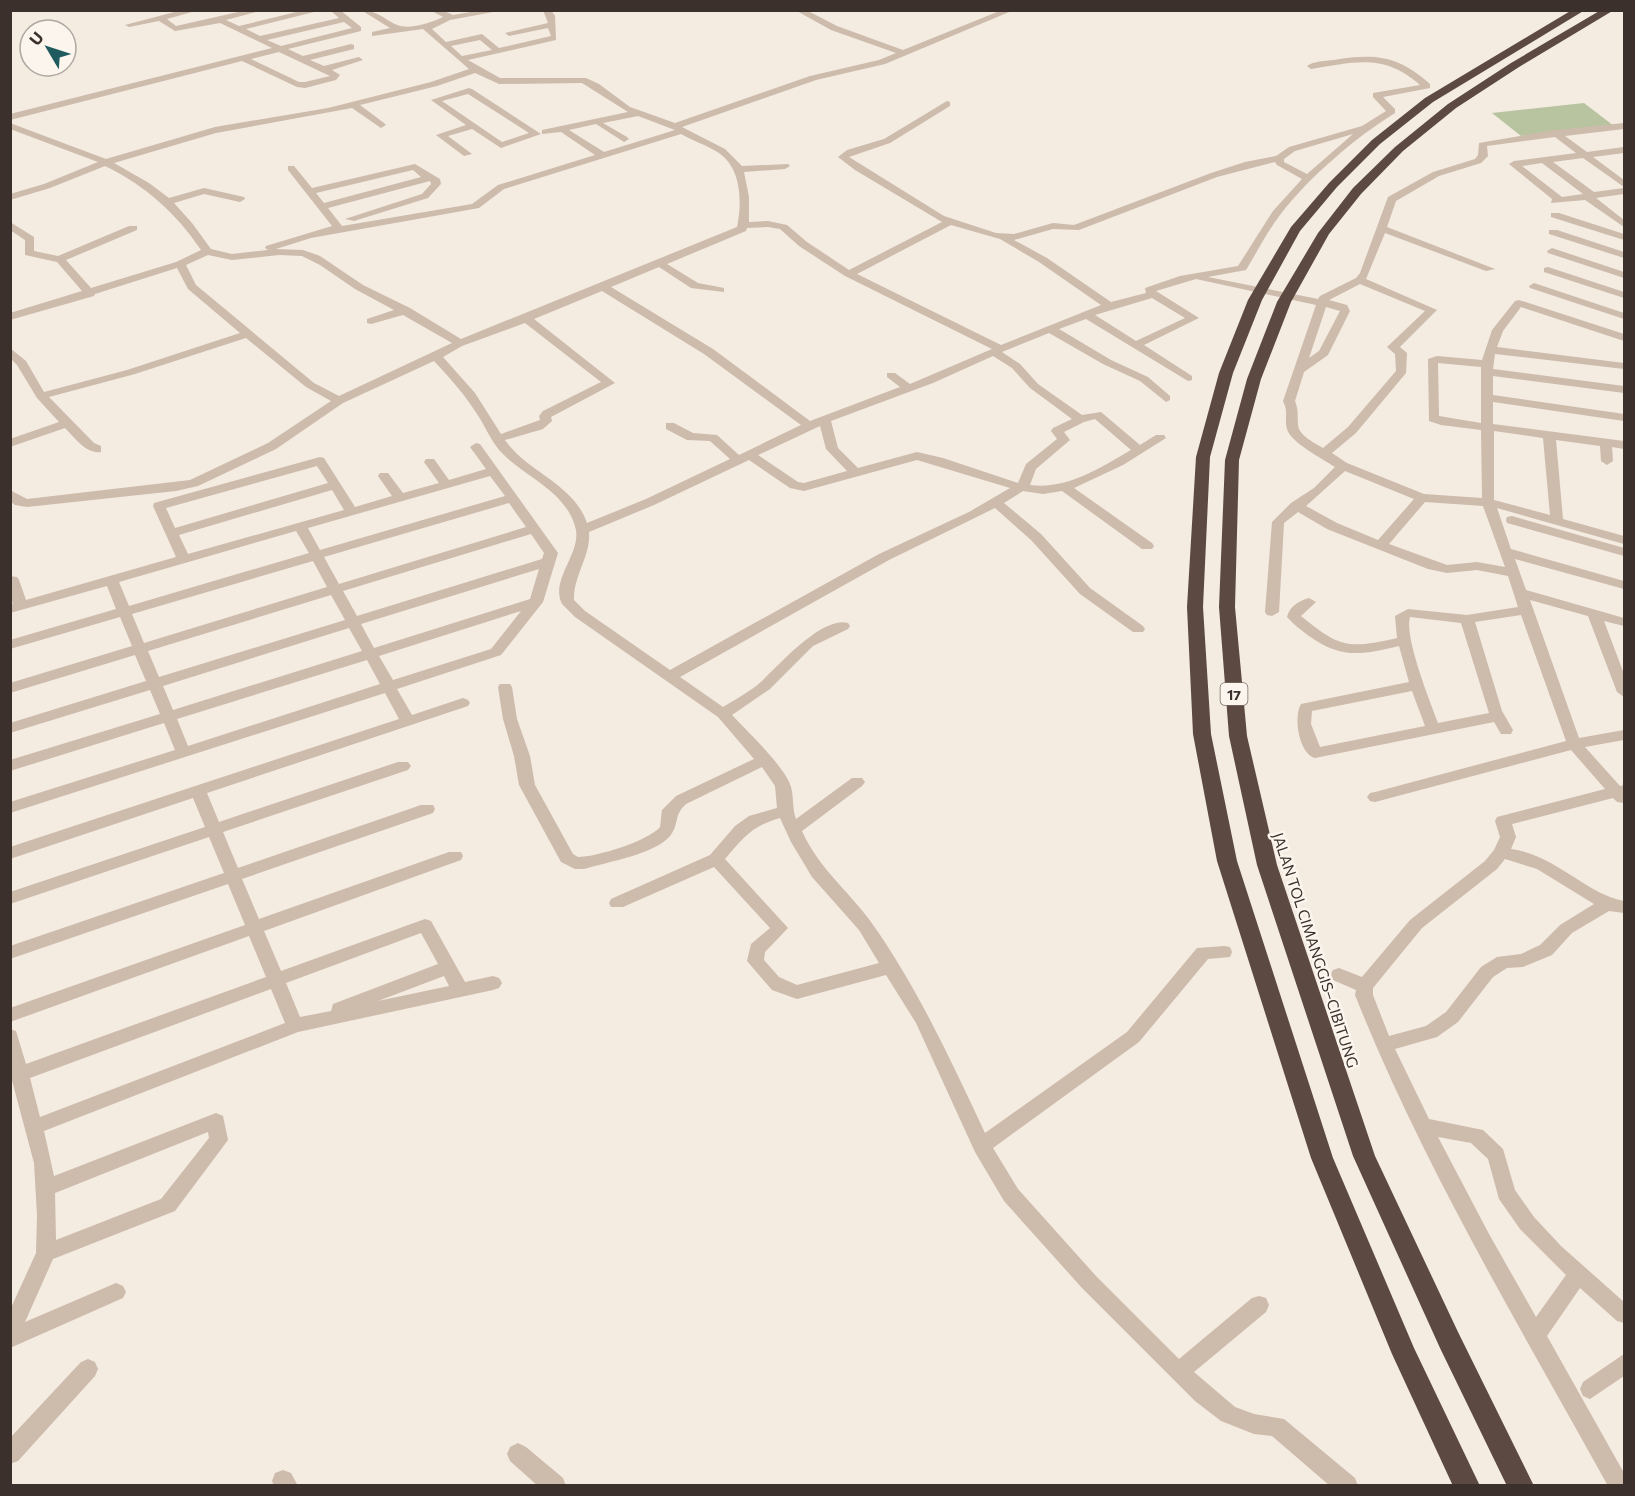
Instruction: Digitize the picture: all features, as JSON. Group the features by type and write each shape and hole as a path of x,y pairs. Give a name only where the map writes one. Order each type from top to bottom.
{"highway":[{"name":"17","path":"1467,1485 1404,1354 1322,1158 1227,861 1202,734 1195,607 1203,457 1226,373 1255,300 1294,230 1333,185 1376,142 1429,100 1581,10"},
{"name":"JALAN TOL CIMANGGIS–CIBITUNG","path":"1521,1485 1449,1340 1364,1156 1268,865 1237,725 1227,607 1232,460 1254,379 1284,302 1324,233 1357,191 1399,149 1452,106 1515,65 1609,10"}],"street":[{"path":"129,26 195,10"},
{"path":"160,18 175,29 259,10"},
{"path":"237,29 318,10"},
{"path":"10,117 358,29 334,10"},
{"path":"365,10 398,28"},
{"path":"434,10 448,18"},
{"path":"375,34 398,28 427,26 448,18 500,10"},
{"path":"799,10 834,28 903,53"},
{"path":"333,227 475,206 501,187 679,128 806,80 869,66 1009,11"},
{"path":"550,12 553,33"},
{"path":"259,39 347,19"},
{"path":"217,20 303,58 336,77 301,85 243,58"},
{"path":"10,494 19,502 27,503 185,485 272,446 339,401 458,344 735,234 742,229 744,193 741,169 726,154 679,128 627,109 596,86 583,80 499,81 462,60 426,28 427,26"},
{"path":"512,36 523,37 520,31 553,33"},
{"path":"462,60 553,33"},
{"path":"444,45 482,36 495,48"},
{"path":"303,58 351,47"},
{"path":"1136,345 1193,318 1149,290 1180,279 1242,268 1261,233 1285,202 1308,178 1346,148 1365,128 1392,111 1376,95 1427,86 1410,72 1380,57 1311,66"},
{"path":"324,69 358,60"},
{"path":"10,197 47,186 106,162 215,130 354,105 434,84 476,70"},
{"path":"434,84 452,95"},
{"path":"469,90 536,134 501,145 435,100 452,95 469,90"},
{"path":"947,104 933,110 879,144 848,153 843,157 949,222 1005,239 1043,260 1108,305"},
{"path":"354,105 381,125"},
{"path":"541,120 549,131 638,113"},
{"path":"600,125 624,139"},
{"path":"10,126 106,162 142,180 168,202 199,237 207,251 231,259 292,252 308,254 361,288 406,310 456,340 458,344"},
{"path":"467,154 441,135 473,126"},
{"path":"1624,126 1482,146 1483,156 1478,161 1436,174 1392,199 1383,229 1365,273 1360,280 1324,298 1289,401 1294,412 1292,426 1295,435 1343,466 1422,498 1557,521 1624,540"},
{"path":"1005,239 1053,226 1075,228 1214,175 1248,164 1279,158 1292,149 1365,128"},
{"path":"565,131 602,155"},
{"path":"1499,147 1559,136 1624,132"},
{"path":"592,148 644,133"},
{"path":"1559,136 1624,184"},
{"path":"1622,152 1584,154 1514,164 1558,200 1624,191"},
{"path":"1279,158 1280,163 1308,178"},
{"path":"1544,160 1624,224"},
{"path":"741,169 785,166"},
{"path":"257,256 272,247 425,196 436,184 435,179 427,177 415,167 311,191"},
{"path":"291,168 323,206 333,227"},
{"path":"323,206 423,180 427,177"},
{"path":"168,202 205,189 212,189 240,199"},
{"path":"1555,215 1624,237"},
{"path":"849,274 949,222"},
{"path":"744,225 768,224 783,227 803,244 849,274 998,350 1034,386 1080,419"},
{"path":"10,225 30,239 29,253 50,259 60,259 133,228"},
{"path":"1383,229 1490,269"},
{"path":"1553,232 1624,255"},
{"path":"10,317 90,294 180,264 207,251"},
{"path":"1552,251 1624,275"},
{"path":"60,259 90,294"},
{"path":"180,264 192,287 310,385 339,401"},
{"path":"660,264 695,286 720,290"},
{"path":"1548,270 1624,295"},
{"path":"582,530 650,502 809,426 908,388 1108,305 1153,294 1198,279 1216,280 1343,307 1345,311 1324,353 1299,370"},
{"path":"1325,453 1352,430 1402,371 1401,353 1393,347 1432,310 1360,280"},
{"path":"602,286 664,322 751,379 809,426"},
{"path":"1534,286 1624,316"},
{"path":"1622,794 1574,744 1490,508 1487,368 1490,350 1498,330 1519,303 1624,338"},
{"path":"371,321 406,310"},
{"path":"1086,314 1188,378"},
{"path":"497,439 539,426 546,421 547,414 609,383 526,318"},
{"path":"1050,329 1107,362 1144,379 1166,398"},
{"path":"41,396 131,372 247,334"},
{"path":"1490,350 1624,366"},
{"path":"10,351 22,363 41,396 90,446 97,449"},
{"path":"436,356 477,404 497,439 510,454 546,479 568,503 582,530 581,548 567,584 567,601 580,614 723,714 764,760 783,786 785,811 818,873 865,926 923,1020 982,1146 1011,1195 1097,1290 1179,1372 1228,1414 1254,1424 1276,1426 1347,1485"},
{"path":"1624,389 1437,359 1432,361 1433,418 1441,421 1624,445"},
{"path":"891,375 908,388"},
{"path":"1489,398 1624,417"},
{"path":"670,676 884,558 918,543 1023,486 1030,467 1064,440 1058,431 1080,419 1097,415 1139,451"},
{"path":"825,420 832,449 855,473"},
{"path":"10,443 67,423"},
{"path":"670,426 691,437 713,438 738,460"},
{"path":"1549,435 1557,521"},
{"path":"750,455 794,485 815,485 917,456 933,458 1002,482 1043,490 1065,487 1118,464 1160,438"},
{"path":"1606,442 1607,461"},
{"path":"10,808 496,652 536,602 551,552 476,447"},
{"path":"182,555 159,506 320,461 351,512"},
{"path":"430,462 446,484"},
{"path":"1272,612 1278,522 1318,491 1343,466"},
{"path":"17,604 182,555 300,526 493,471"},
{"path":"384,476 400,498"},
{"path":"171,533 336,486"},
{"path":"1065,487 1147,546"},
{"path":"10,645 513,498"},
{"path":"1380,546 1422,498"},
{"path":"995,502 1036,537 1085,591 1138,628"},
{"path":"1296,506 1332,526 1440,567 1477,566 1513,573"},
{"path":"1490,508 1624,552"},
{"path":"300,526 408,722"},
{"path":"10,687 534,529"},
{"path":"1506,552 1624,585"},
{"path":"17,604 111,580 182,555"},
{"path":"10,728 549,562"},
{"path":"12,580 17,604"},
{"path":"111,580 183,752"},
{"path":"1520,593 1624,622"},
{"path":"10,766 536,602"},
{"path":"1309,602 1295,612 1294,617 1335,647 1356,651 1404,640"},
{"path":"1433,729 1404,640 1402,615 1408,613 1467,619 1525,610"},
{"path":"1594,613 1624,692"},
{"path":"1467,619 1498,716 1506,730"},
{"path":"723,714 765,686 808,643 843,626"},
{"path":"1419,686 1306,707 1303,713 1304,723 1315,753 1498,716"},
{"path":"505,687 510,719 522,756 526,785 567,858 574,862 584,863 650,842 663,835 667,828 669,810 681,800 764,760"},
{"path":"10,853 463,703"},
{"path":"1375,797 1574,744 1624,735"},
{"path":"10,898 403,766"},
{"path":"794,829 857,782"},
{"path":"198,791 295,1026"},
{"path":"1620,1485 1482,1240 1384,1045 1364,994 1365,986 1416,924 1491,865 1501,853 1508,837 1503,821 1622,794"},
{"path":"10,953 427,809"},
{"path":"617,903 716,859 741,830 755,820 785,811"},
{"path":"1501,853 1517,854 1532,860 1606,904 1624,907"},
{"path":"10,1015 455,856"},
{"path":"716,859 780,928 757,950 756,961 772,982 784,990 797,992 890,967"},
{"path":"1384,1045 1431,1032 1452,1017 1487,972 1503,962 1523,960 1546,950 1566,929 1606,904"},
{"path":"20,1074 425,925 460,990"},
{"path":"982,1146 1133,1036 1203,953 1224,952"},
{"path":"34,1128 448,967"},
{"path":"1339,975 1365,986"},
{"path":"295,1026 493,983"},
{"path":"10,1036 43,1163 47,1215 46,1253 10,1334"},
{"path":"45,1188 216,1121 219,1140 168,1205 46,1253"},
{"path":"1424,1126 1476,1137 1496,1155 1506,1193 1527,1222 1554,1252 1624,1314"},
{"path":"1535,1335 1579,1274"},
{"path":"10,1339 116,1292"},
{"path":"1179,1372 1259,1305"},
{"path":"1590,1389 1624,1364"},
{"path":"10,1454 88,1369"},
{"path":"518,1454 554,1485"}],"green space":[{"path":"1584,103 1614,126 1521,136 1492,113"}]}
